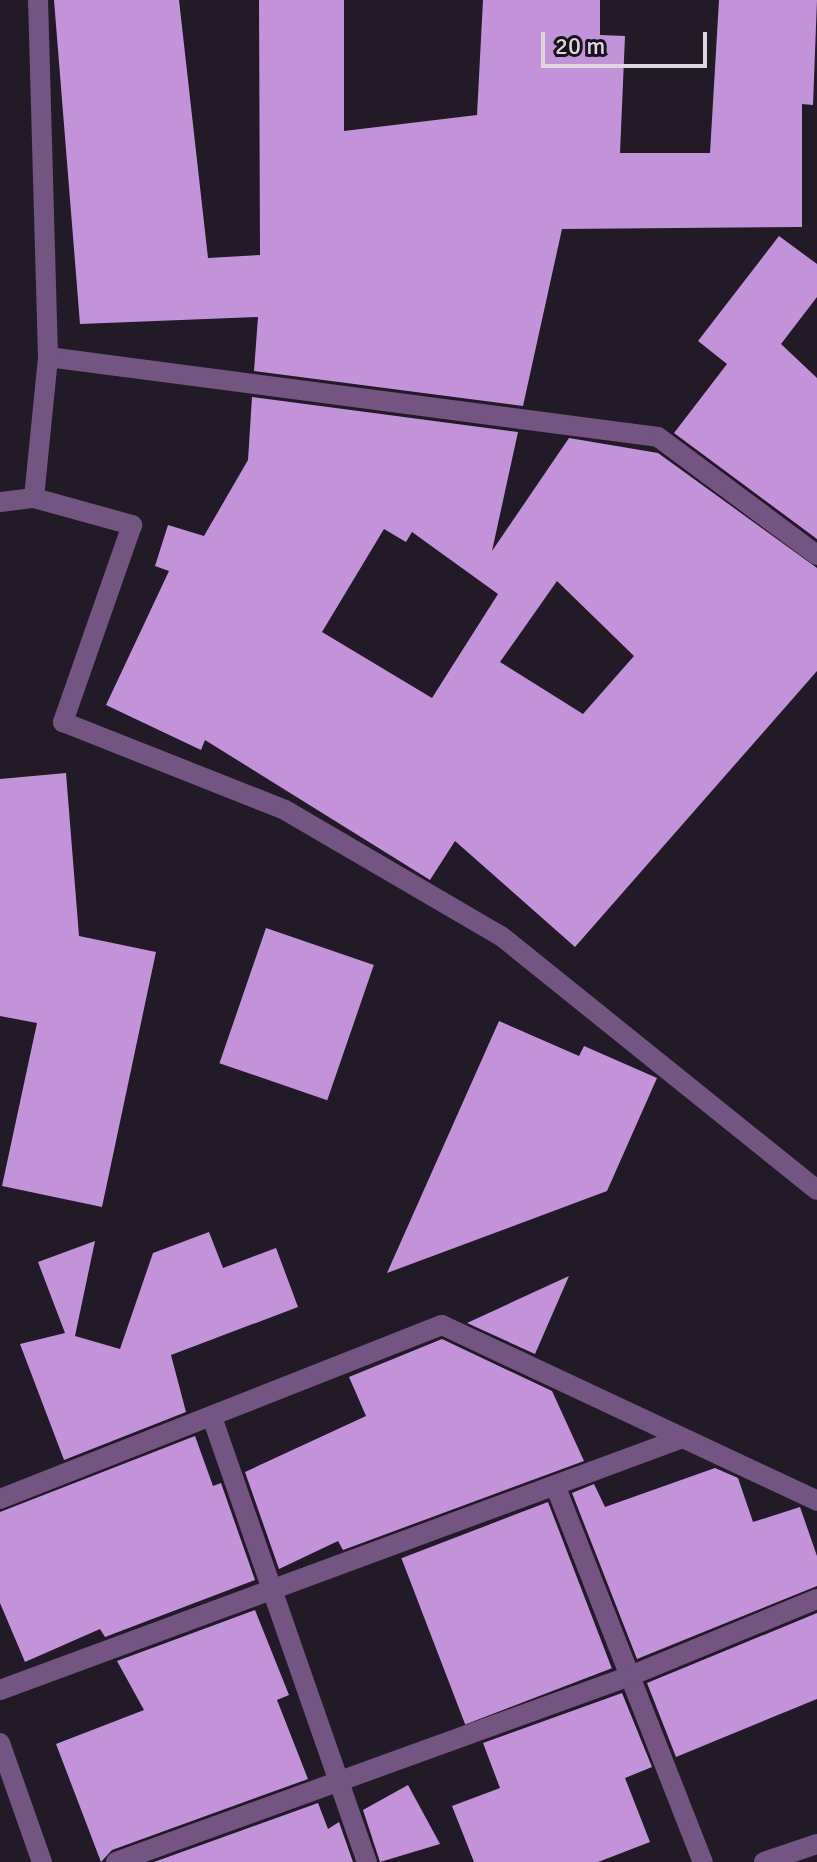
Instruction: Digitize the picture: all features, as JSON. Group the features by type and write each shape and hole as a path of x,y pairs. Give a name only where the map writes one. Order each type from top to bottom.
{"street":[{"path":"34,498 48,357 38,0"},
{"path":"48,357 658,437 817,555"},
{"path":"0,502 34,498 132,525 63,722 285,810 501,936 817,1190"},
{"path":"0,1499 213,1420 442,1325 817,1501"},
{"path":"213,1420 276,1589 367,1862"},
{"path":"0,1690 680,1439"},
{"path":"555,1485 703,1862"},
{"path":"116,1862 630,1676 817,1599"},
{"path":"0,1743 42,1862"},
{"path":"770,1861 817,1844"}],"building":[{"path":"54,0 179,0 208,258 260,255 259,0 344,0 344,131 477,115 483,0 600,0 600,35 625,36 620,153 710,153 719,0 817,0 813,105 802,104 802,227 562,229 523,406 254,371 258,317 80,324"},
{"path":"779,236 817,264 817,297 781,344 817,378 817,539 674,433 727,364 698,341"},
{"path":"252,397 518,432 492,551 569,438 658,453 817,568 817,671 575,947 455,841 430,880 205,740 201,750 106,705 169,571 155,566 168,525 204,536 248,460","holes":["384,529 406,542 412,532 498,594 432,698 322,632","557,581 634,656 583,714 500,662"]},
{"path":"66,773 79,936 156,952 102,1207 2,1186 37,1023 0,1016 0,779"},
{"path":"266,928 374,965 327,1100 219,1063"},
{"path":"499,1021 579,1056 584,1046 657,1078 607,1191 387,1273"},
{"path":"209,1232 223,1268 276,1248 298,1307 171,1355 186,1412 64,1460 20,1344 65,1333 38,1262 95,1241 75,1336 120,1349 153,1253"},
{"path":"569,1276 535,1354 467,1323"},
{"path":"442,1339 552,1391 584,1461 343,1550 338,1541 279,1569 245,1472 366,1416 349,1377"},
{"path":"195,1436 213,1486 221,1483 255,1580 105,1637 100,1629 25,1662 0,1603 0,1512"},
{"path":"715,1468 738,1478 753,1522 800,1507 817,1556 817,1586 637,1659 572,1493 594,1484 605,1507"},
{"path":"548,1502 612,1668 465,1724 401,1558"},
{"path":"255,1610 289,1695 277,1700 308,1779 112,1850 101,1862 56,1744 144,1710 117,1661"},
{"path":"817,1613 817,1699 676,1757 647,1683"},
{"path":"622,1693 652,1767 625,1778 650,1842 598,1862 474,1862 452,1806 500,1788 483,1743"},
{"path":"408,1785 440,1844 380,1862 363,1810"},
{"path":"318,1803 328,1829 339,1822 353,1862 154,1862"}]}
